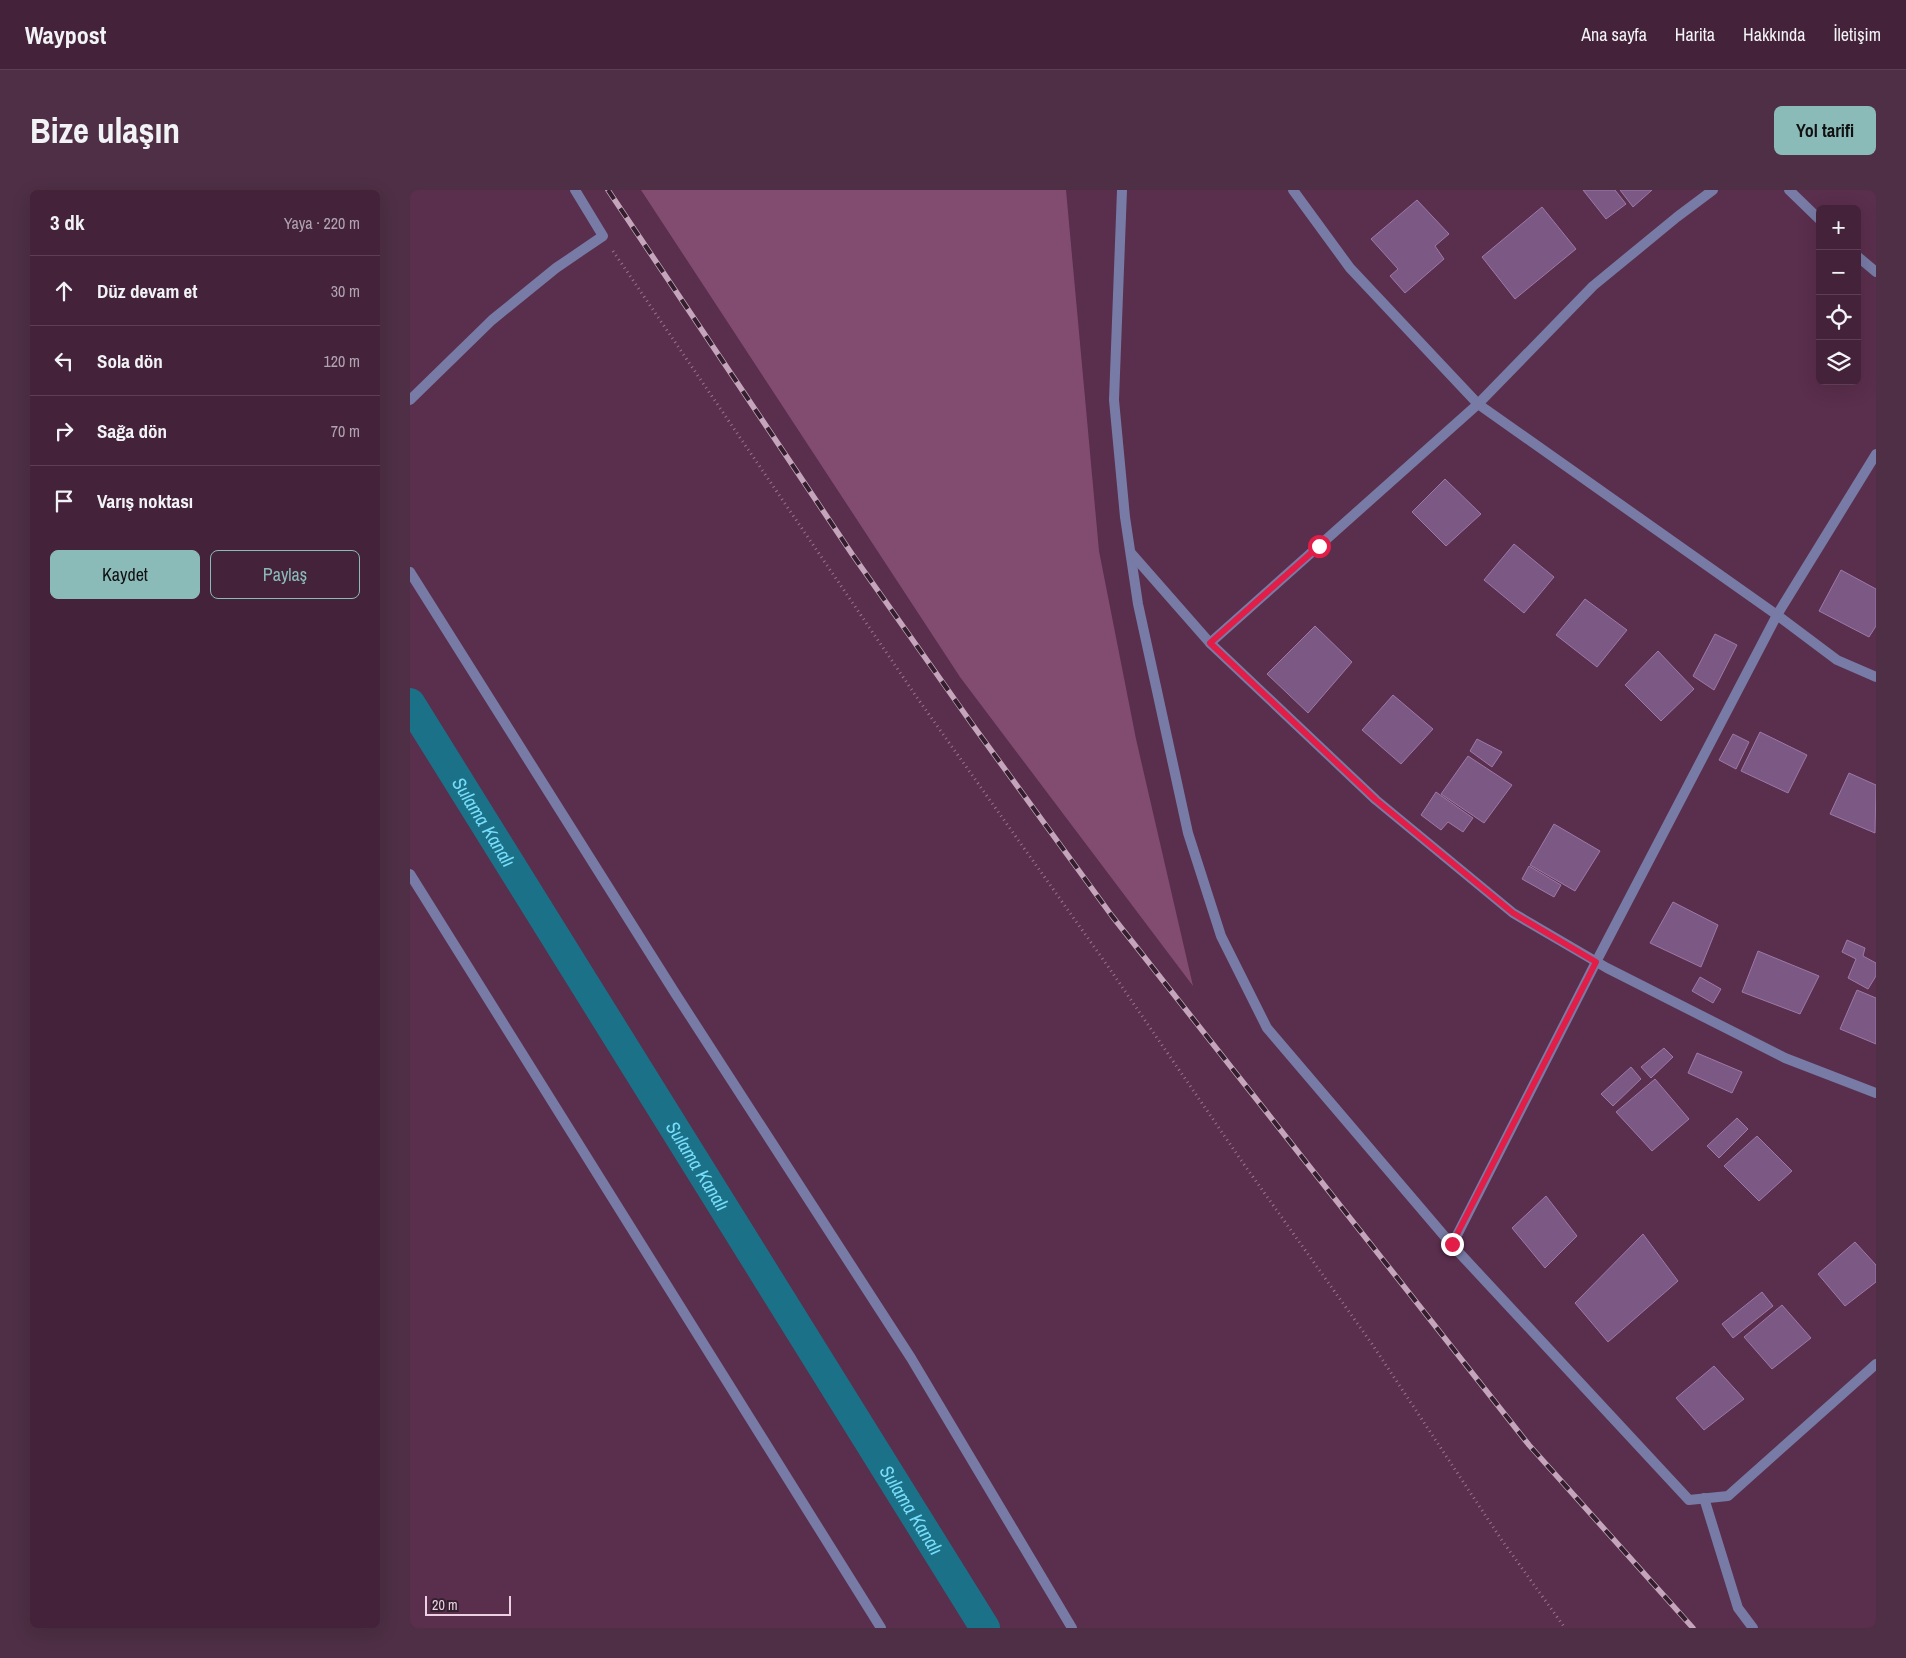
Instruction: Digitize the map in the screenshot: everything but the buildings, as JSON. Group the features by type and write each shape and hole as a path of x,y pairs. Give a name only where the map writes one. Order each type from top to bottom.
{"street":[{"path":"410,400 492,320 556,268 603,236 575,190"},
{"path":"1122,190 1114,400 1125,517 1138,604 1188,833 1221,936 1267,1028 1452,1244 1689,1500 1728,1496 1876,1364"},
{"path":"1293,190 1350,268 1478,404 1777,615 1837,660 1876,677"},
{"path":"1210,643 1478,404 1593,286 1713,190"},
{"path":"1789,190 1816,216"},
{"path":"1861,259 1876,272"},
{"path":"1452,1244 1596,962 1777,615 1876,454"},
{"path":"1130,553 1210,643 1376,800 1513,913 1596,962 1784,1058 1876,1093"},
{"path":"410,572 681,1002 911,1358 1072,1628"},
{"path":"410,874 881,1628"},
{"path":"1704,1498 1738,1608 1753,1628"}],"path":[{"path":"603,236 918,699 1372,1344 1501,1539 1565,1628"}],"shaded area":[{"path":"641,190 1066,190 1099,551 1136,739 1193,986 960,677"}],"waterway":[{"name":"Sulama Kanalı","path":"410,703 985,1628"}],"railway":[{"path":"608,190 852,554 972,724 1112,916 1529,1445 1693,1628"}],"route":[{"path":"1319,546 1210,643 1376,800 1513,913 1596,962 1452,1244"}]}
